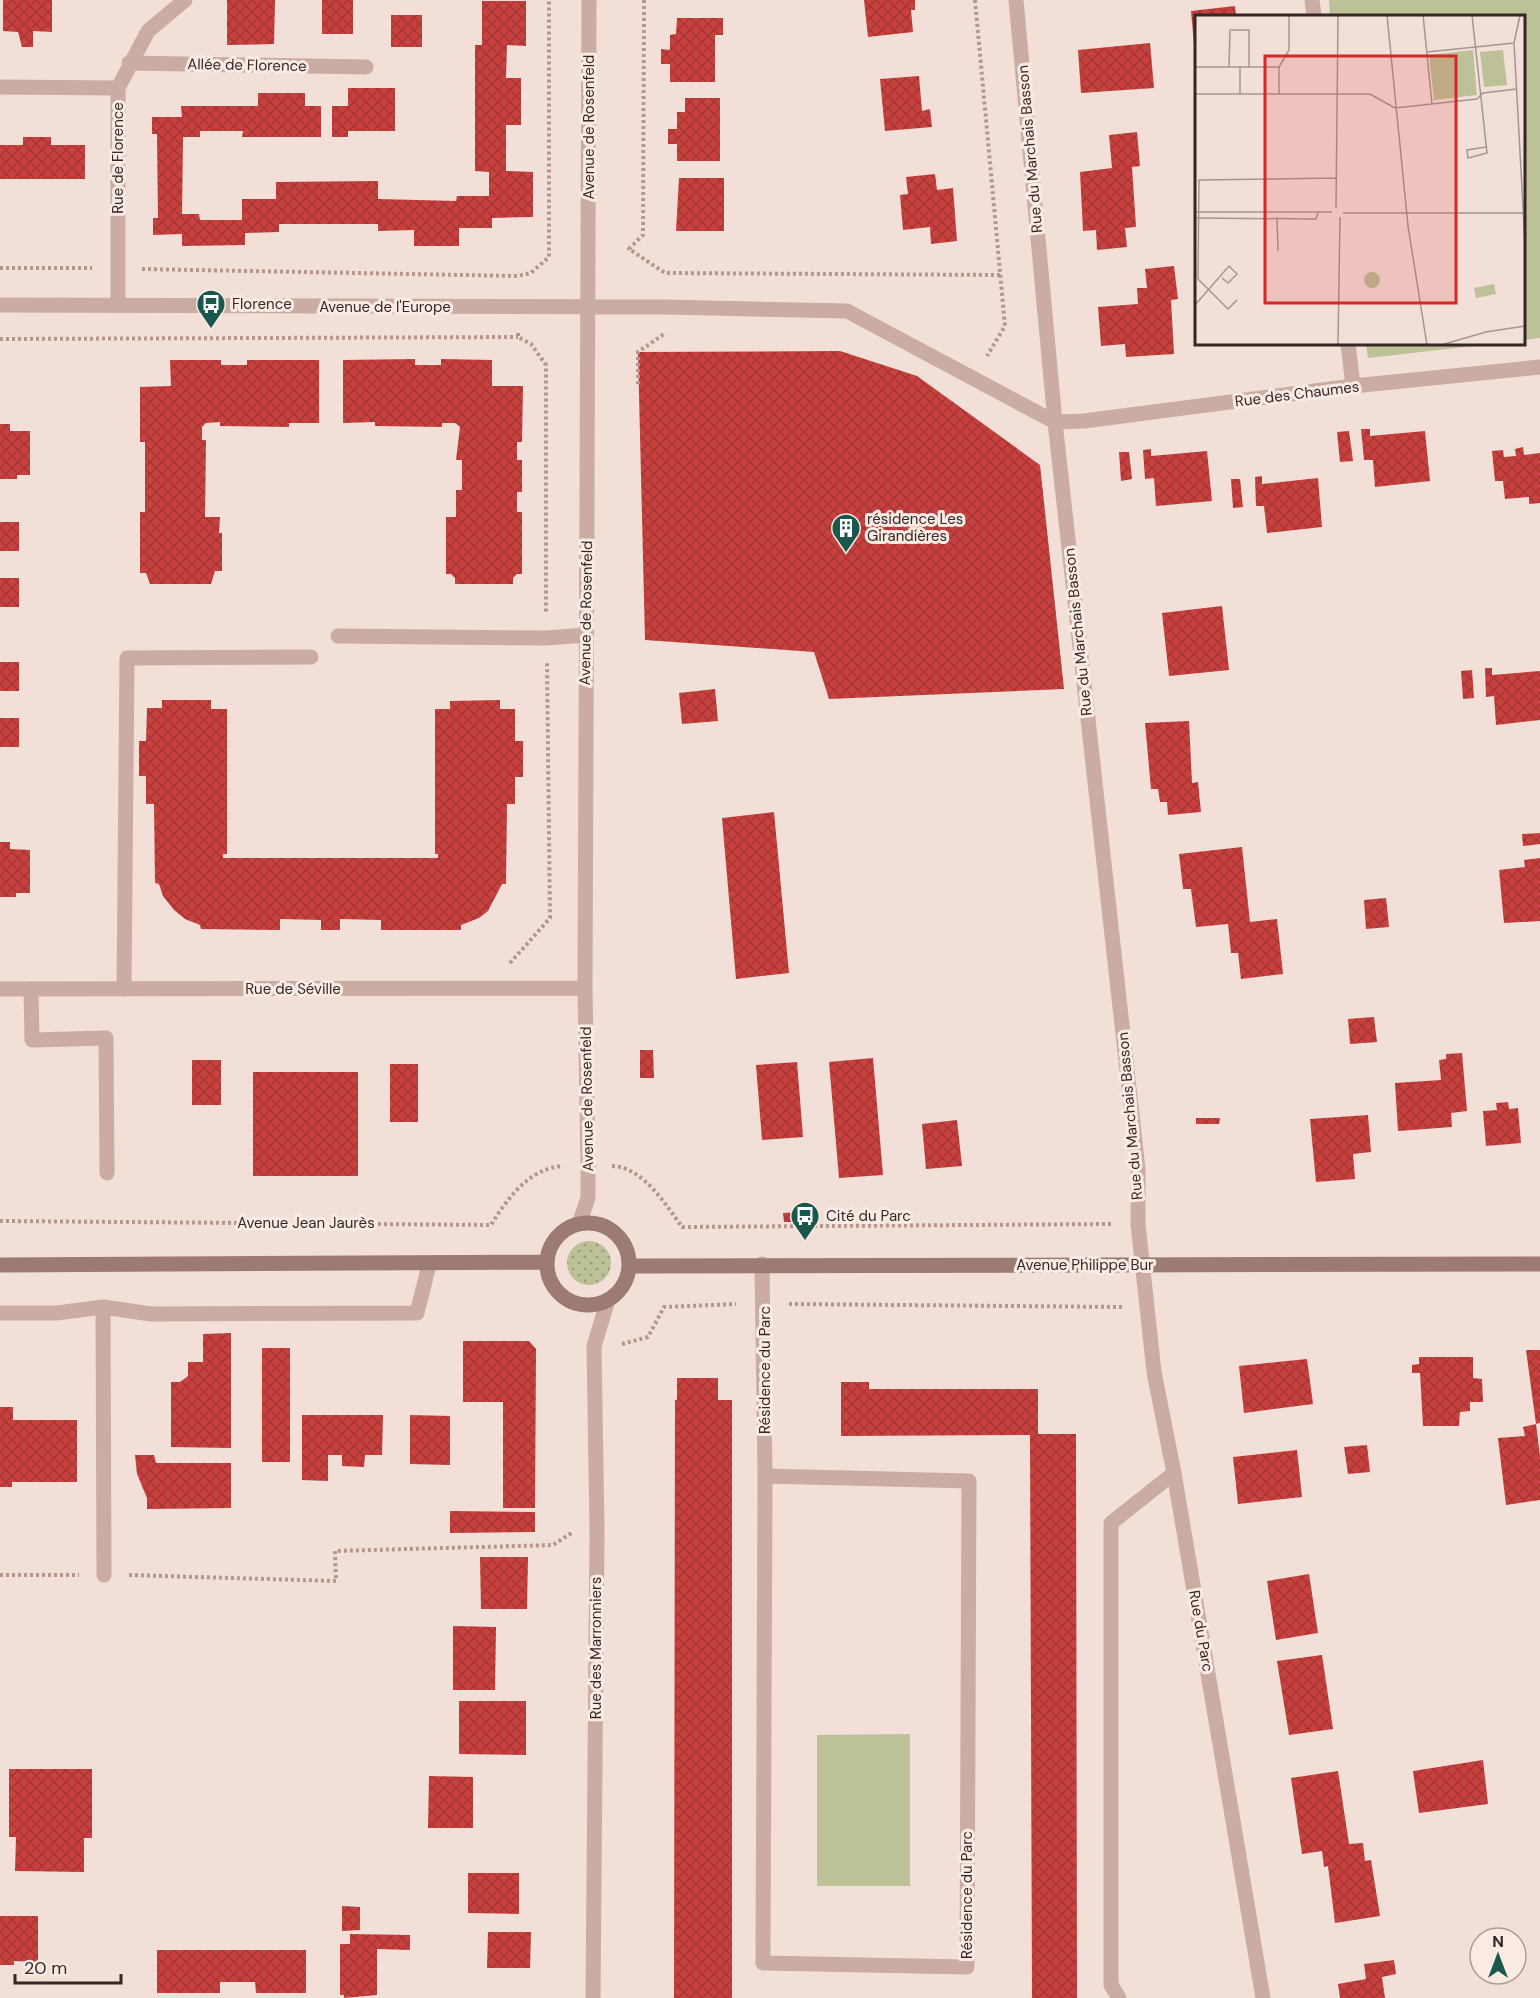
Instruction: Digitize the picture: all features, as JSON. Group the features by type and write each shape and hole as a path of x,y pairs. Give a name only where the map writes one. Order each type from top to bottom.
{"street":[{"name":"Rue de Florence","path":"118,305 118,87 148,31 185,0"},
{"name":"Avenue de Rosenfeld","path":"579,1224 588,1198 585,988 590,307 589,0"},
{"name":"Rue du Marchais Basson","path":"1016,0 1055,422 1137,1157 1138,1224 1142,1264"},
{"path":"1312,0 1314,15"},
{"name":"Allée de Florence","path":"129,63 366,67"},
{"path":"0,87 118,87"},
{"name":"Avenue de l'Europe","path":"0,305 212,308 665,307 847,311 1055,422"},
{"path":"1348,345 1353,387"},
{"name":"Rue des Chaumes","path":"1055,422 1084,421 1353,387 1540,367"},
{"path":"338,636 546,638 586,634"},
{"path":"124,989 127,658 311,657"},
{"name":"Rue de Séville","path":"0,989 585,988"},
{"path":"31,989 32,1040 106,1038 107,1173"},
{"path":"579,1224 592,1224 615,1233 623,1243 629,1266 626,1280 619,1292 595,1305 571,1301 553,1285 547,1262 550,1249 557,1238 579,1224"},
{"path":"0,1265 547,1262"},
{"path":"0,1313 57,1313 103,1307 151,1314 417,1313 429,1264"},
{"name":"Résidence du Parc","path":"762,1264 765,1304 763,1963 967,1967 969,1481 765,1476"},
{"name":"Rue du Parc","path":"1142,1264 1148,1301 1154,1372 1174,1473 1263,1998"},
{"name":"Avenue Philippe Bur","path":"629,1266 1540,1264"},
{"name":"Rue des Marronniers","path":"593,1998 597,1530 594,1346 608,1300"},
{"path":"103,1307 104,1575"},
{"path":"1119,1998 1111,1985 1111,1523 1174,1473"}],"path":[{"path":"0,268 118,268 518,276 531,273 549,257 549,0"},
{"path":"644,0 644,235 629,249 665,273 1000,275"},
{"path":"974,380 1005,326 975,0"},
{"path":"638,384 638,352 664,335 665,307"},
{"path":"0,339 518,337"},
{"path":"588,1165 617,1166 637,1176 656,1192 682,1227 1138,1224"},
{"name":"Avenue Jean Jaurès","path":"0,1221 491,1225 511,1195 538,1174 556,1167 588,1165"},
{"path":"594,1346 616,1346 648,1337 664,1306 765,1304 1117,1309 1148,1301"},
{"path":"0,1575 104,1575 336,1581 335,1551 553,1545 575,1530 597,1530"}],"green space":[{"path":"1329,0 1540,0 1540,338 1525,340 1525,15 1330,15"},
{"path":"1366,345 1482,345 1368,358"},
{"path":"589,1241 604,1248 611,1263 604,1278 589,1285 574,1278 567,1263 574,1248"},
{"path":"910,1734 910,1886 817,1886 817,1735"}],"building":[{"path":"3,0 52,0 52,32 33,31 33,47 22,47 18,32 3,31"},
{"path":"227,0 275,0 274,44 227,45"},
{"path":"322,0 353,0 353,34 322,34"},
{"path":"864,0 915,0 915,10 911,10 913,32 868,37"},
{"path":"482,1 526,1 526,46 507,45 506,78 521,78 521,125 506,125 506,171 533,172 533,217 492,218 492,228 459,228 459,246 414,246 414,230 378,231 378,224 279,224 279,232 245,233 245,245 182,246 182,234 153,235 153,218 158,218 157,134 152,134 152,117 182,117 181,106 258,106 258,93 305,93 305,106 321,106 321,137 242,137 243,131 200,131 200,137 183,137 182,214 199,214 200,220 242,220 242,199 276,199 276,182 378,181 378,199 456,201 457,196 489,196 489,172 475,171 475,45 482,45"},
{"path":"1235,6 1236,15 1195,15 1195,56 1191,11"},
{"path":"391,15 422,15 422,47 391,47"},
{"path":"677,18 723,18 723,35 715,35 715,82 670,82 670,64 661,64 661,49 670,50 670,35 676,34"},
{"path":"1150,43 1154,88 1081,93 1078,50"},
{"path":"919,76 922,111 930,109 932,127 885,131 880,79"},
{"path":"348,88 395,88 395,131 348,131 348,137 332,137 332,106 348,106"},
{"path":"685,98 720,98 720,161 677,161 677,144 668,144 668,129 677,129 677,112 685,112"},
{"path":"1137,132 1140,166 1132,167 1136,227 1125,228 1127,247 1097,250 1096,230 1083,231 1080,172 1112,168 1109,135"},
{"path":"23,137 51,137 51,145 85,145 85,179 0,179 0,145 23,145"},
{"path":"935,174 937,190 953,188 957,241 931,244 930,227 903,230 900,195 908,194 906,177"},
{"path":"679,178 724,178 724,231 676,231"},
{"path":"1174,266 1178,299 1171,300 1174,354 1126,357 1125,344 1101,346 1098,307 1138,304 1137,288 1147,288 1145,269"},
{"name":"résidence Les Girandières","path":"840,351 917,376 1040,465 1064,689 829,699 814,652 645,640 638,352"},
{"path":"415,359 415,365 441,365 441,359 492,360 492,386 523,386 522,442 517,442 517,460 522,460 522,492 517,492 517,512 522,512 522,574 517,574 513,578 513,584 455,584 455,578 451,574 446,574 446,517 456,517 456,490 462,490 462,460 456,460 460,427 455,423 442,423 442,427 375,426 375,422 343,423 343,360"},
{"path":"170,360 221,360 221,365 247,365 247,360 319,360 319,423 289,423 289,427 220,426 220,422 206,423 202,427 202,440 206,440 205,517 220,517 219,533 222,533 222,571 215,571 211,584 150,584 146,573 140,573 140,512 145,512 145,442 140,442 140,387 171,386"},
{"path":"0,424 10,424 10,431 30,431 30,475 17,475 17,479 0,479"},
{"path":"1361,429 1370,429 1370,436 1425,431 1430,481 1375,487 1373,460 1364,460"},
{"path":"1349,431 1353,461 1340,462 1337,432"},
{"path":"1523,447 1524,455 1540,453 1540,503 1529,504 1529,497 1505,499 1503,481 1495,481 1492,451 1503,450 1504,457 1516,456 1515,449"},
{"path":"1151,449 1151,456 1207,451 1212,501 1156,506 1154,478 1145,479 1143,450"},
{"path":"1119,452 1129,452 1132,479 1121,481"},
{"path":"1262,476 1262,484 1318,478 1322,527 1267,533 1264,506 1256,506 1255,477"},
{"path":"1231,479 1240,479 1243,507 1233,508"},
{"path":"0,522 19,522 19,551 0,551"},
{"path":"0,578 19,578 19,607 0,607"},
{"path":"1222,606 1229,670 1169,676 1162,613"},
{"path":"0,662 19,662 19,691 0,691"},
{"path":"1485,668 1492,668 1492,675 1540,671 1540,720 1496,725 1494,696 1486,697"},
{"path":"1472,670 1474,698 1463,699 1461,671"},
{"path":"715,689 718,721 682,724 679,693"},
{"path":"162,700 211,700 211,709 227,709 227,854 223,854 223,858 438,858 438,854 435,854 435,709 450,709 450,701 500,700 500,709 515,709 515,741 523,741 523,777 515,777 515,804 507,804 506,884 502,884 488,911 479,918 461,925 461,930 381,930 381,920 340,919 340,930 321,930 321,920 280,919 280,930 201,929 200,925 185,919 174,910 163,896 159,884 155,883 154,804 146,804 146,776 139,776 139,741 146,741 147,708 162,708"},
{"path":"0,718 19,718 19,747 0,747"},
{"path":"1189,721 1192,783 1198,782 1201,812 1168,815 1167,802 1160,802 1158,789 1151,789 1145,723"},
{"path":"774,812 789,973 736,979 722,818"},
{"path":"1540,833 1540,844 1523,846 1522,834"},
{"path":"0,842 10,842 10,849 30,850 30,893 16,893 16,897 0,897"},
{"path":"1242,847 1250,922 1277,919 1283,974 1241,979 1238,953 1231,953 1228,924 1196,927 1191,889 1183,889 1179,854"},
{"path":"1540,858 1540,921 1504,923 1499,870 1525,867 1524,860"},
{"path":"1386,898 1389,927 1366,929 1364,900"},
{"path":"1374,1017 1377,1042 1350,1044 1348,1019"},
{"path":"640,1050 653,1050 654,1078 640,1078"},
{"path":"1462,1053 1467,1111 1451,1113 1452,1127 1398,1131 1395,1083 1441,1080 1439,1060 1446,1059 1446,1054"},
{"path":"873,1058 883,1175 839,1178 829,1062"},
{"path":"192,1060 221,1060 221,1105 192,1105"},
{"path":"797,1062 803,1137 762,1140 756,1065"},
{"path":"390,1064 418,1064 418,1122 390,1122"},
{"path":"253,1072 358,1072 358,1176 253,1176"},
{"path":"1508,1102 1509,1109 1518,1108 1521,1143 1486,1146 1483,1111 1497,1110 1496,1103"},
{"path":"1368,1115 1371,1152 1353,1154 1355,1179 1316,1182 1310,1119"},
{"path":"1196,1118 1220,1118 1219,1124 1196,1124"},
{"path":"957,1120 962,1166 926,1169 922,1124"},
{"path":"800,1212 800,1222 784,1222 783,1213"},
{"path":"231,1333 231,1448 171,1447 171,1382 180,1382 188,1376 188,1362 203,1362 203,1334"},
{"path":"463,1341 529,1341 536,1349 535,1508 503,1508 503,1402 463,1402"},
{"path":"262,1348 290,1348 290,1462 262,1462"},
{"path":"1526,1350 1540,1350 1540,1423 1536,1424"},
{"path":"1419,1357 1473,1357 1473,1378 1482,1379 1483,1402 1470,1402 1470,1411 1460,1412 1459,1426 1423,1426 1420,1373 1412,1373 1412,1365 1419,1364"},
{"path":"1307,1359 1313,1404 1244,1413 1239,1366"},
{"path":"677,1378 718,1378 718,1400 732,1400 732,1998 674,1998 675,1400 677,1400"},
{"path":"841,1382 869,1382 869,1389 1038,1389 1038,1434 1076,1434 1077,1998 1032,1998 1030,1435 841,1436"},
{"path":"0,1407 13,1407 13,1420 77,1420 77,1482 12,1482 12,1487 0,1487"},
{"path":"302,1415 383,1415 382,1455 365,1455 364,1467 342,1466 342,1455 328,1455 328,1481 302,1480"},
{"path":"410,1415 450,1416 450,1465 410,1464"},
{"path":"1536,1424 1540,1456 1540,1500 1506,1505 1498,1438 1525,1436 1523,1427"},
{"path":"1367,1445 1370,1472 1348,1474 1344,1447"},
{"path":"1297,1450 1302,1497 1238,1504 1233,1457"},
{"path":"135,1455 154,1455 156,1463 231,1463 231,1508 147,1509 147,1498 137,1474"},
{"path":"450,1511 535,1512 535,1532 450,1533"},
{"path":"480,1557 528,1557 527,1609 481,1609"},
{"path":"1309,1574 1318,1633 1276,1640 1267,1581"},
{"path":"453,1626 496,1627 495,1690 453,1690"},
{"path":"1322,1655 1333,1729 1289,1735 1277,1661"},
{"path":"459,1701 526,1701 526,1755 459,1754"},
{"path":"1483,1760 1488,1804 1419,1813 1413,1771"},
{"path":"9,1769 92,1769 92,1838 84,1838 84,1872 15,1871 16,1837 9,1837"},
{"path":"1338,1771 1349,1844 1363,1843 1365,1861 1371,1860 1380,1916 1335,1923 1328,1866 1324,1867 1322,1851 1302,1854 1291,1778"},
{"path":"429,1776 473,1777 473,1828 428,1828"},
{"path":"468,1873 519,1873 519,1914 468,1913"},
{"path":"342,1906 360,1907 360,1930 342,1931"},
{"path":"0,1916 38,1916 38,1962 14,1961 14,1965 0,1965"},
{"path":"488,1932 531,1932 530,1968 487,1968"},
{"path":"350,1934 410,1935 410,1950 377,1949 377,1995 344,1998 344,1995 340,1995 340,1944 350,1944"},
{"path":"157,1950 306,1950 306,1993 256,1993 255,1982 220,1982 220,1993 157,1993"},
{"path":"1394,1960 1396,1974 1382,1977 1385,1998 1340,1998 1338,1984 1366,1979 1364,1964"}],"place":[{"name":"Florence","path":"211,330"},
{"name":"résidence Les Girandières","path":"846,554"},
{"name":"Cité du Parc","path":"805,1242"}]}
